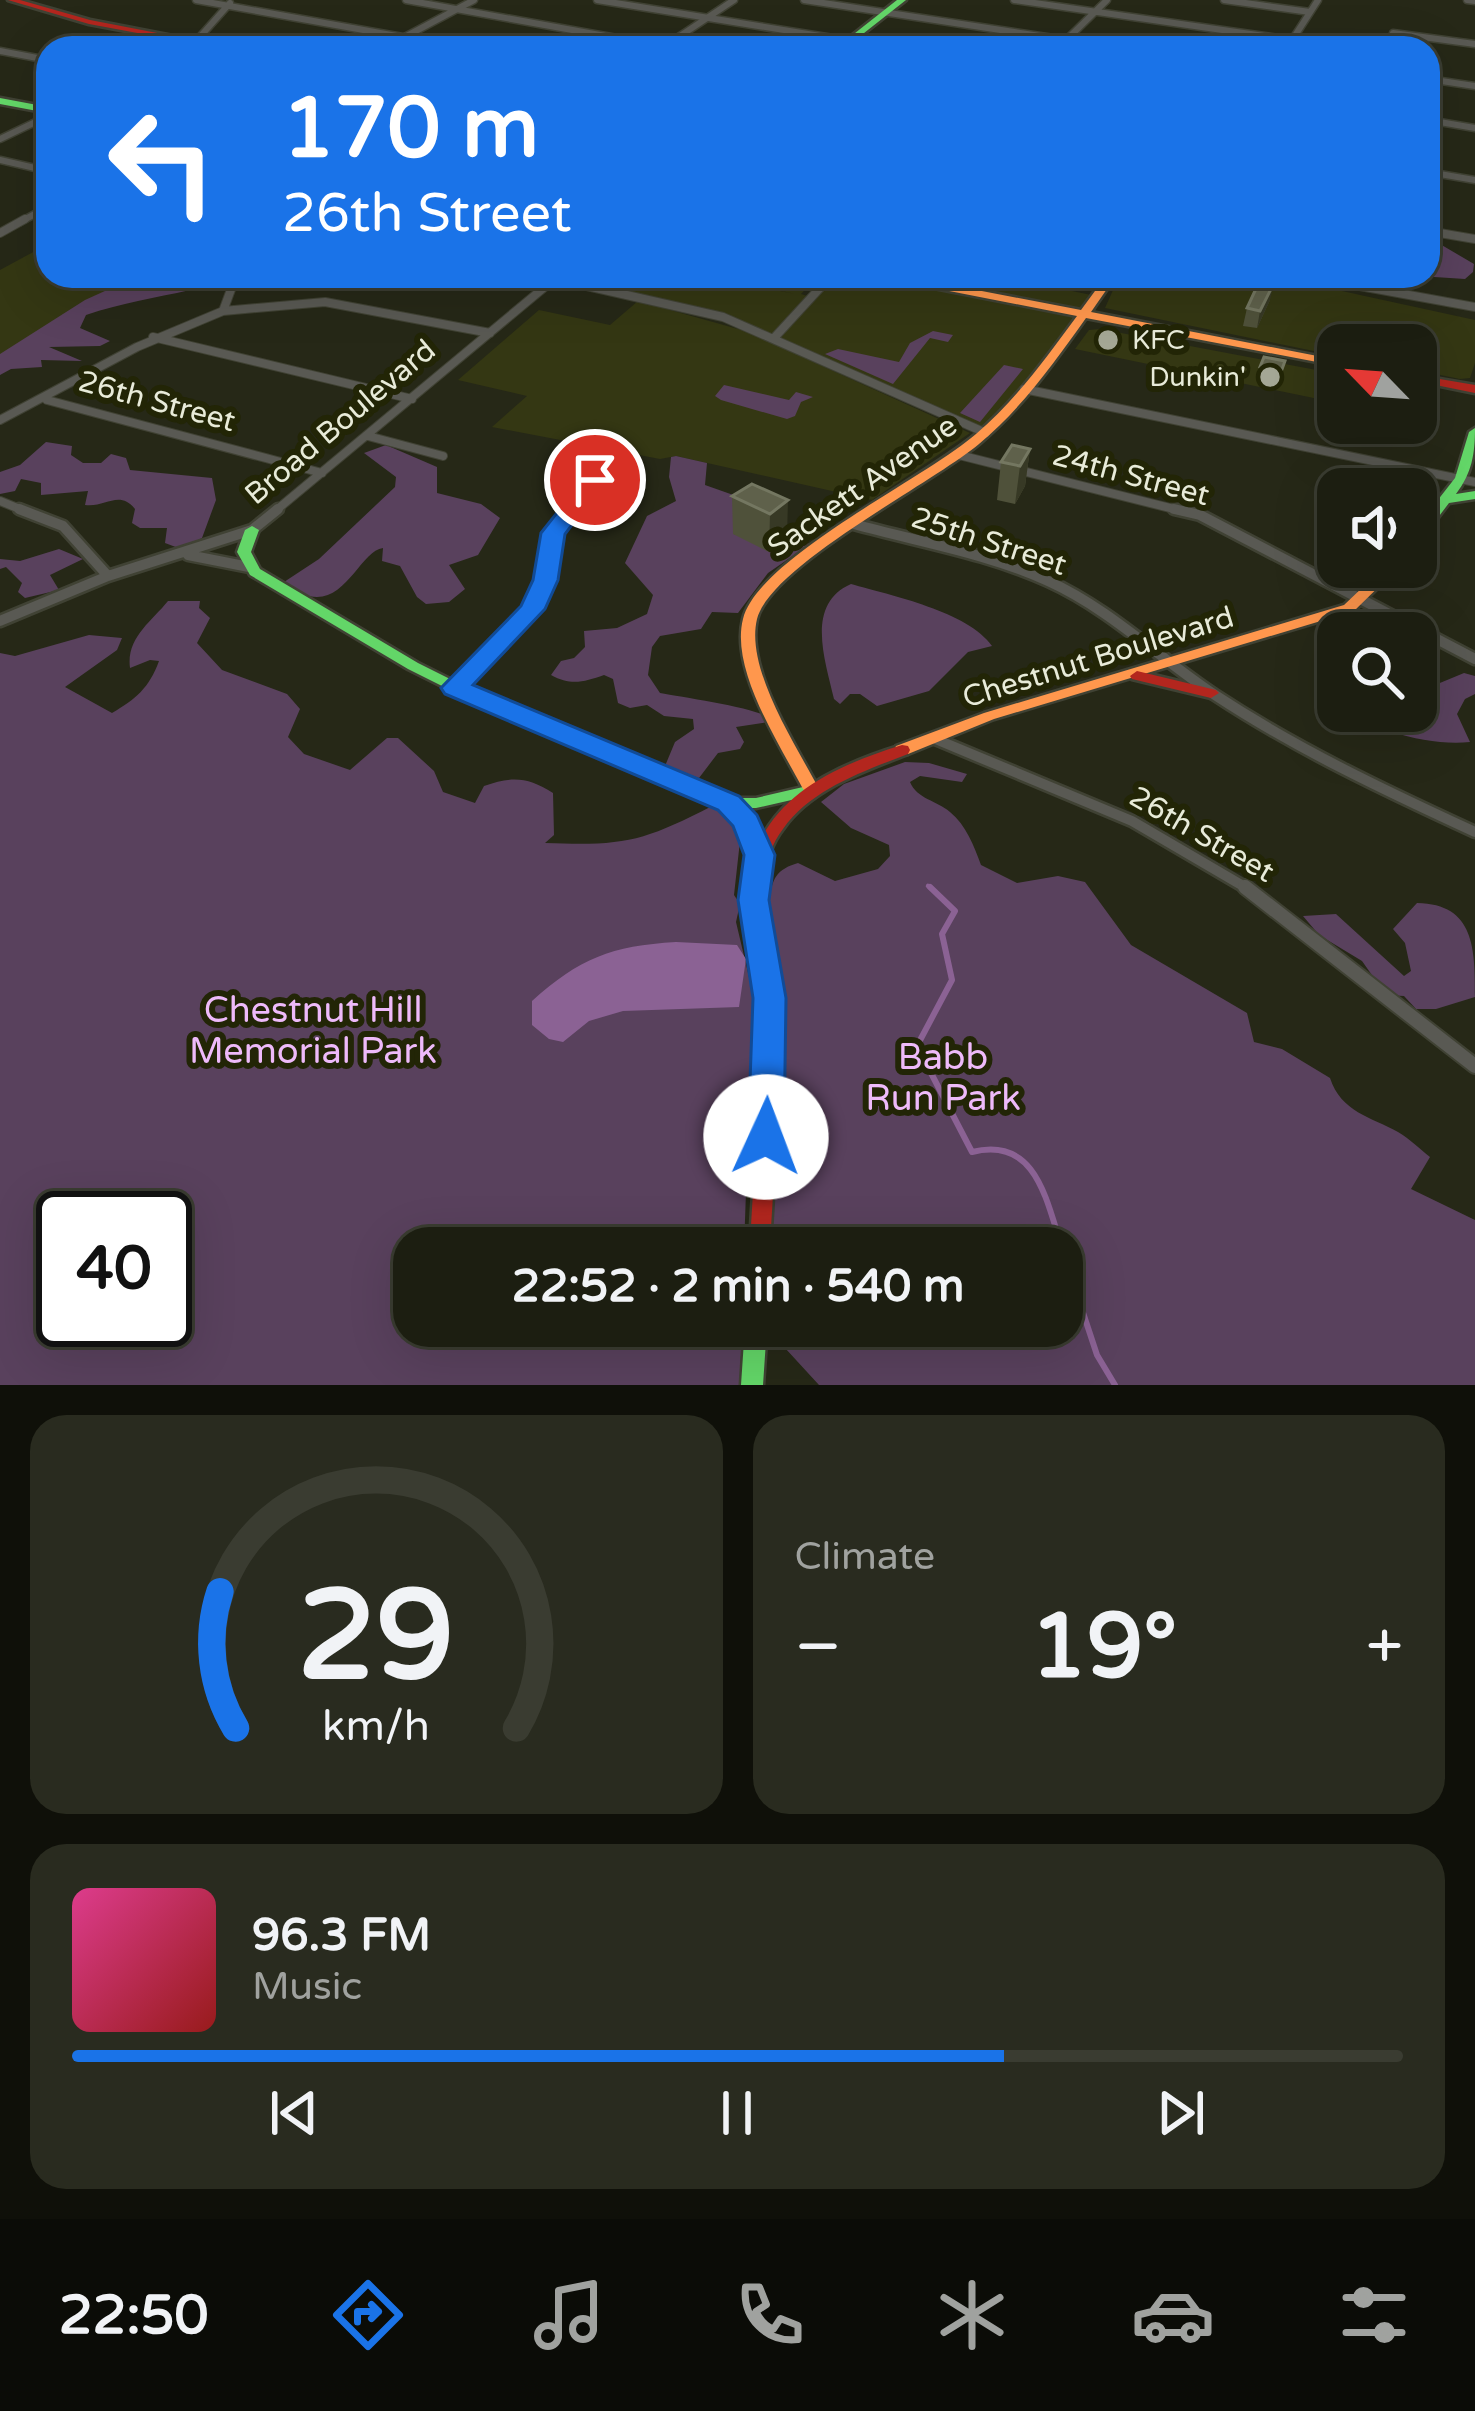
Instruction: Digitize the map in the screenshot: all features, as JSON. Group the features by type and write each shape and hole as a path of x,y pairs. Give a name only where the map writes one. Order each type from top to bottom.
{"street":[{"path":"12,0 154,36"},
{"path":"196,0 394,36"},
{"path":"406,0 602,36"},
{"path":"408,36 474,0"},
{"path":"596,0 802,36"},
{"path":"682,36 734,0"},
{"path":"804,0 895,9 1045,36"},
{"path":"861,36 914,0"},
{"path":"1014,0 1240,36"},
{"path":"1071,36 1107,0"},
{"path":"1223,0 1310,12"},
{"path":"1294,36 1318,0"},
{"path":"202,36 230,3"},
{"path":"1394,33 1416,36"},
{"path":"1440,39 1475,44"},
{"path":"0,51 36,58"},
{"path":"1440,81 1475,86"},
{"path":"0,101 36,110"},
{"path":"0,139 36,120"},
{"path":"1440,122 1475,128"},
{"path":"0,160 36,168"},
{"path":"1440,174 1475,180"},
{"path":"0,228 36,213"},
{"path":"1440,233 1475,238"},
{"path":"223,311 232,288"},
{"name":"Broad Boulevard","path":"0,621 108,576 252,530 544,288"},
{"path":"605,288 698,309 986,433"},
{"path":"774,338 820,288"},
{"path":"950,288 1317,359"},
{"name":"Sackett Avenue","path":"811,789 750,653 750,620 772,580 986,433 1103,288"},
{"path":"1371,288 1475,307"},
{"path":"0,420 47,400 153,337 223,311 281,300 323,299 490,333"},
{"path":"153,337 412,400"},
{"path":"1437,382 1475,389"},
{"path":"1024,388 1468,481"},
{"name":"26th Street","path":"47,400 322,473"},
{"path":"1437,512 1468,481 1475,432"},
{"path":"368,436 443,456"},
{"path":"454,688 532,609 546,580 553,533 617,453"},
{"name":"24th Street","path":"959,454 1199,515 1475,659"},
{"path":"1448,499 1475,495"},
{"path":"0,501 62,526 108,576"},
{"name":"25th Street","path":"854,524 1048,581 1114,620 1166,664 1310,752 1475,832"},
{"path":"250,567 244,552 252,530"},
{"path":"184,555 250,567 454,688 728,803 756,803 811,789"},
{"name":"Chestnut Boulevard","path":"811,789 1038,698 1341,611 1372,588"},
{"path":"1122,675 1169,680 1211,693"},
{"name":"26th Street","path":"933,738 1104,809 1189,851 1264,899 1475,1066"},
{"path":"761,1227 770,998 754,900 759,855 780,818 811,789"},
{"path":"728,803 750,827 759,855"},
{"path":"752,1385 755,1347"}],"shaded area":[{"path":"36,250 36,288 126,288 0,362 0,270"},
{"path":"606,288 765,288 795,294 769,288 807,288 801,294 811,297 820,288 1058,288 1096,296 986,433 723,317"},
{"path":"1114,288 1328,288 1475,320 1475,363 1470,378 1437,374 1437,324 1317,324 1317,352 1105,308"},
{"path":"638,301 745,331 970,433 872,500 676,456 660,459 492,427 527,396 458,380 539,310 610,325"},
{"path":"1089,330 1317,370 1317,399 1075,349"},
{"path":"676,942 737,945 746,959 739,1007 623,1011 589,1021 563,1042 549,1039 532,1025 532,1001 582,964 615,951"}],"green space":[{"path":"1440,244 1474,264 1465,279 1440,277"},
{"path":"112,288 190,290 86,315 80,328 110,341 100,346 49,347 82,361 41,360 42,367 11,369 0,375 0,354"},
{"path":"933,331 953,335 948,342 930,338 893,384 825,354 838,349 899,362 910,343"},
{"path":"1004,365 1023,369 980,422 960,413"},
{"path":"724,385 789,400 796,392 813,397 801,402 795,416 787,419 721,400 715,396"},
{"path":"46,442 72,446 71,455 83,463 101,463 111,454 126,458 130,470 212,478 216,500 202,538 181,549 165,543 167,528 140,528 132,523 135,509 123,500 85,505 88,491 41,495 41,483 21,479 15,491 0,494 0,472 20,465"},
{"path":"386,445 437,467 437,493 481,504 500,518 478,555 449,565 465,589 449,602 426,604 400,566 382,561 383,548 373,552 333,593 303,594 284,582 319,559 395,487 396,477 364,453"},
{"path":"671,457 707,463 705,485 739,497 734,534 781,549 797,541 810,544 768,573 738,613 712,612 701,629 660,636 652,647 648,675 660,693 767,717 768,722 736,727 744,742 740,749 718,753 699,778 665,766 675,742 694,729 693,719 664,716 647,705 630,708 618,703 613,679 604,675 578,682 551,675 561,661 574,658 585,647 584,631 617,628 647,614 653,595 625,563 647,516 676,501 669,477"},
{"path":"59,549 83,559 50,575 59,590 25,598 18,592 22,583 6,567 0,569 0,559 20,561"},
{"path":"851,584 948,614 992,646 968,652 929,691 877,706 860,694 850,694 840,704 834,699 826,667 823,619 837,593"},
{"name":"Chestnut Hill Memorial Park","path":"168,601 200,601 199,608 210,618 197,643 222,670 287,694 300,709 288,737 304,754 350,770 387,738 398,738 434,771 443,792 475,803 484,786 520,780 553,793 554,835 545,843 632,839 712,806 741,832 736,922 753,994 745,1227 393,1227 393,1347 741,1347 740,1385 0,1385 0,653 15,656 89,635 122,638 117,650 65,687 112,713 141,692 159,661 130,668 132,648"},
{"path":"1464,673 1475,676 1475,694 1465,699 1457,714 1470,742 1435,741 1395,732 1437,732 1437,684"},
{"name":"Babb Run Park","path":"905,762 967,774 962,782 920,776 910,782 917,792 956,817 981,865 1017,883 1058,876 1085,882 1131,945 1247,1013 1254,1042 1282,1049 1330,1078 1349,1106 1402,1135 1430,1157 1411,1189 1475,1220 1475,1385 819,1385 785,1347 1083,1347 1083,1227 761,1227 769,1076 754,906 770,901 777,876 798,863 835,881 878,869 890,856 889,845 851,828 821,802 844,784"},
{"path":"1417,903 1451,911 1468,932 1475,997 1436,1009 1416,1009 1404,996 1386,995 1362,961 1319,935 1303,916 1336,914 1404,976 1411,971 1405,943 1393,929"}],"building":[{"path":"1256,288 1272,288 1260,311 1247,308"},
{"path":"1264,357 1285,361 1281,372 1260,367"},
{"path":"1012,445 1030,449 1020,466 1001,462"},
{"path":"752,484 788,500 770,514 732,496"}],"waterway":[{"path":"928,886 933,890"},
{"path":"930,887 955,911 942,934 952,980 917,1046 972,1152 1011,1153 1024,1162 1043,1192 1055,1227"},
{"path":"1083,1313 1097,1355 1115,1385"}],"traffic: fast":[{"path":"856,36 902,0"},
{"path":"0,101 36,108"},
{"path":"1437,510 1461,479 1475,432"},
{"path":"1448,499 1475,495"},
{"path":"252,530 244,552 255,572 413,666 491,705 728,803 756,803 803,792"},
{"path":"752,1385 755,1347"}],"traffic: slow":[{"path":"950,288 1317,359"},
{"path":"811,789 758,682 748,638 755,608 769,587 799,561 978,439 1049,362 1102,288"},
{"path":"902,750 989,716 1349,608 1370,588"}],"traffic: jam":[{"path":"12,0 89,22 165,36"},
{"path":"1437,382 1475,389"},
{"path":"1137,676 1211,693"},
{"path":"761,1227 770,1031 755,918 755,882 762,852 775,827 815,790 902,750"}],"place":[{"name":"KFC","path":"1108,340"},
{"name":"Dunkin'","path":"1270,377"}],"route":[{"path":"595,480 553,533 543,591 532,609 454,688 728,803 747,822 759,855 755,920 770,998 766,1137"}]}
